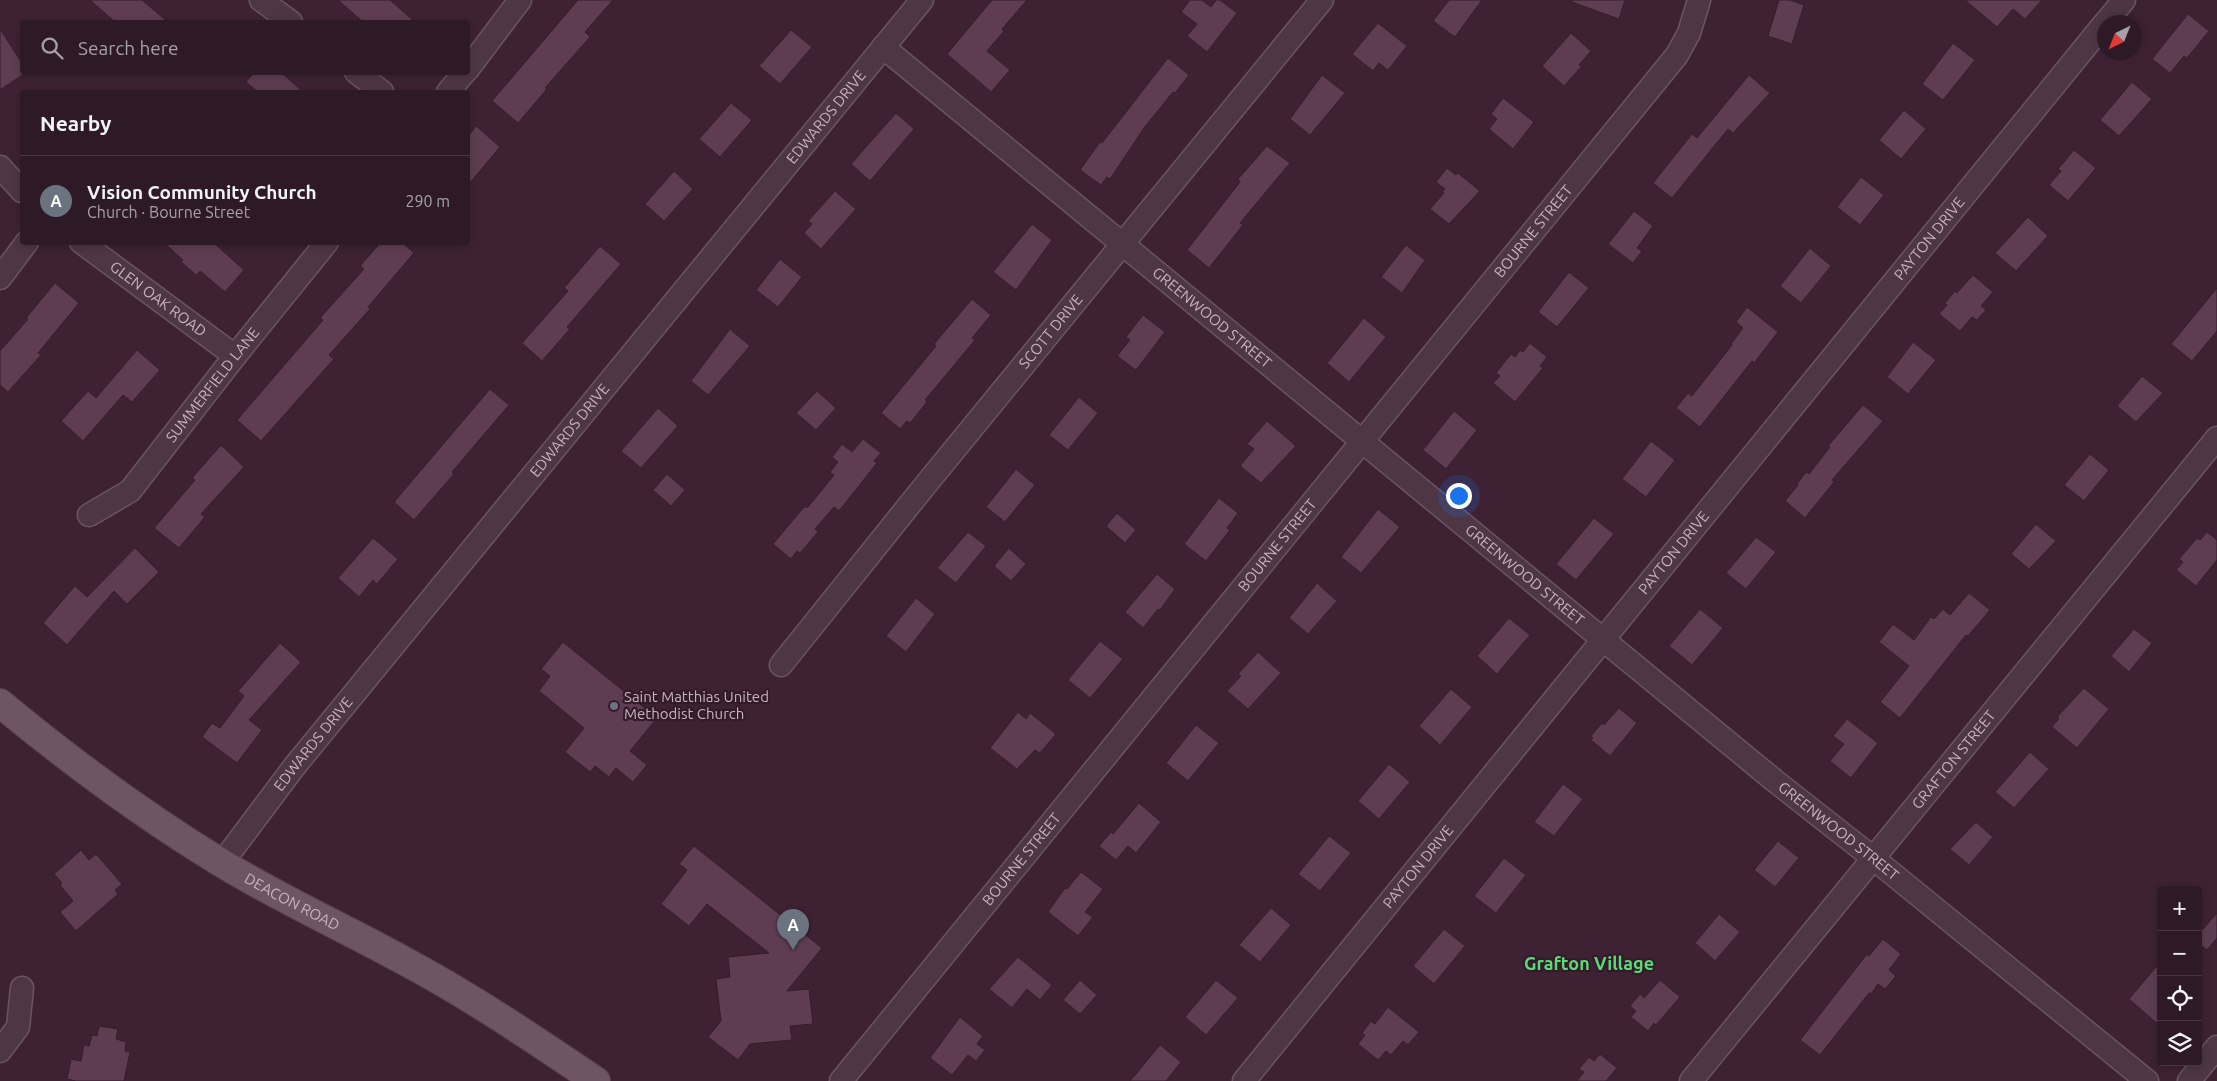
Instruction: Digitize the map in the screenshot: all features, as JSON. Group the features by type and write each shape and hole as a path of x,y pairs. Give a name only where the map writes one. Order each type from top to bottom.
{"main road":[{"name":"DEACON ROAD","path":"0,703 128,803 222,863 458,991 596,1081"}],"street":[{"path":"261,0 288,20"},
{"path":"470,66 520,0"},
{"name":"EDWARDS DRIVE","path":"222,863 294,767 922,0"},
{"name":"SCOTT DRIVE","path":"781,665 923,488 1322,0"},
{"name":"BOURNE STREET","path":"841,1081 1677,55 1689,33 1699,0"},
{"name":"PAYTON DRIVE","path":"1244,1081 2113,10"},
{"name":"GREENWOOD STREET","path":"883,47 1122,246 1604,638 1775,781 1873,858 2147,1081"},
{"path":"360,75 379,90"},
{"path":"450,90 462,75"},
{"path":"0,167 20,189"},
{"path":"0,278 25,245"},
{"name":"GLEN OAK ROAD","path":"88,245 234,356"},
{"name":"SUMMERFIELD LANE","path":"88,515 130,491 234,356 325,245"},
{"name":"GRAFTON STREET","path":"1691,1081 2217,438"},
{"path":"0,1051 18,1027 22,988"},
{"path":"2189,1081 2217,1047"}],"building":[{"path":"90,0 142,0 166,20 113,20"},
{"path":"338,0 390,0 413,20 361,20"},
{"path":"578,0 613,0 585,32 590,37 545,88 547,89 518,123 492,101"},
{"path":"992,0 1027,0 1002,29 1004,31 987,51 1010,70 991,92 947,54"},
{"path":"1190,0 1202,0 1211,7 1216,0 1220,0 1237,13 1207,52 1187,36 1197,24 1181,12"},
{"path":"1449,0 1482,0 1455,37 1433,21"},
{"path":"1572,0 1625,0 1619,19 1572,2"},
{"path":"1779,0 1790,0 1804,5 1792,44 1768,36"},
{"path":"1965,0 2042,0 2025,19 2013,9 1997,27"},
{"path":"2188,14 2209,31 2187,58 2184,56 2170,73 2152,59"},
{"path":"1378,23 1407,46 1388,70 1379,63 1373,71 1352,54"},
{"path":"0,29 20,60 20,75 22,75 0,90"},
{"path":"791,30 812,47 780,84 759,66"},
{"path":"1571,33 1591,51 1579,65 1582,66 1564,86 1542,66"},
{"path":"1953,43 1975,60 1943,100 1922,84"},
{"path":"1168,58 1189,75 1144,128 1110,179 1107,177 1101,185 1080,170 1100,142 1102,143"},
{"path":"252,75 284,75 301,90 256,90 246,82"},
{"path":"1322,75 1345,93 1310,135 1290,119"},
{"path":"1749,75 1770,93 1733,133 1728,129 1672,198 1653,183 1692,134 1697,138"},
{"path":"2132,82 2152,99 2119,136 2100,120"},
{"path":"1503,98 1534,122 1513,149 1489,129 1497,119 1491,114"},
{"path":"731,103 752,120 720,157 699,139"},
{"path":"1904,110 1926,129 1901,159 1879,140"},
{"path":"896,113 914,129 870,181 851,164"},
{"path":"476,126 500,147 470,183 470,134"},
{"path":"1267,146 1290,163 1240,223 1243,225 1209,268 1187,250 1240,182 1238,179"},
{"path":"2074,150 2096,168 2068,201 2049,185 2061,171 2058,169"},
{"path":"1447,168 1456,175 1458,173 1480,191 1449,224 1430,209 1444,193 1442,192 1445,189 1436,182"},
{"path":"674,171 693,189 664,221 645,204"},
{"path":"1861,177 1884,195 1860,225 1837,207"},
{"path":"835,191 856,209 821,249 804,233 812,224 808,221"},
{"path":"1634,211 1653,226 1637,248 1642,251 1633,263 1608,244"},
{"path":"2028,217 2048,236 2016,271 1995,253"},
{"path":"1032,224 1052,240 1016,290 993,272"},
{"path":"166,245 216,245 244,270 225,292 200,271 196,275 181,262 183,260"},
{"path":"378,245 405,245 414,253 368,307 370,309 329,355 334,359 261,441 237,420 323,320 320,318 364,269 360,266"},
{"path":"1406,245 1425,260 1402,293 1381,277"},
{"path":"600,246 621,264 567,327 570,329 542,361 522,343 568,291 564,288"},
{"path":"1810,248 1831,266 1801,303 1780,286"},
{"path":"780,259 802,277 778,307 756,290"},
{"path":"1569,272 1589,288 1557,327 1538,312"},
{"path":"1973,275 1993,292 1981,306 1986,310 1977,320 1972,317 1960,331 1939,314 1955,291 1957,293"},
{"path":"55,283 79,303 38,353 41,355 8,392 0,385 0,351 28,319 26,318"},
{"path":"2217,288 2217,331 2192,361 2171,344"},
{"path":"972,299 991,315 972,338 975,340 925,400 927,402 910,423 907,421 900,429 881,413 936,346 934,344"},
{"path":"1747,307 1778,332 1754,363 1752,361 1700,427 1676,408 1688,393 1692,396 1732,345 1743,328 1736,322"},
{"path":"1143,315 1165,332 1136,370 1117,356 1130,340 1126,337"},
{"path":"1364,318 1386,337 1349,382 1327,363"},
{"path":"730,329 750,346 708,395 691,381"},
{"path":"1913,342 1936,360 1908,394 1887,377"},
{"path":"1530,343 1547,357 1540,366 1543,368 1515,402 1493,383 1500,376 1496,373 1511,354 1515,357 1520,350 1523,352"},
{"path":"137,350 160,370 132,402 123,395 83,441 61,421 88,391 96,398"},
{"path":"2142,376 2163,393 2136,422 2117,406"},
{"path":"490,389 509,405 452,472 454,474 414,520 394,502"},
{"path":"817,391 836,408 816,430 796,413"},
{"path":"1079,397 1098,413 1068,450 1049,435"},
{"path":"1863,405 1883,421 1832,480 1834,482 1805,518 1785,501 1806,472 1809,474 1830,447 1828,446"},
{"path":"658,408 678,426 641,468 621,451"},
{"path":"1454,411 1477,430 1446,469 1423,450"},
{"path":"1267,421 1296,446 1261,483 1240,466 1254,449 1247,444"},
{"path":"863,439 881,453 874,461 877,463 839,511 834,507 815,529 818,532 800,553 797,551 791,559 773,544 804,507 808,507 834,475 830,472 838,462 832,457 842,444 852,452"},
{"path":"1651,441 1675,460 1646,497 1622,479"},
{"path":"221,445 244,467 201,514 205,517 179,548 154,528 195,480 192,478"},
{"path":"2090,454 2109,470 2084,501 2064,485"},
{"path":"1016,469 1035,485 1005,522 986,507"},
{"path":"667,474 685,490 671,506 653,490"},
{"path":"1219,498 1238,513 1227,528 1230,530 1206,561 1184,544"},
{"path":"1378,509 1400,527 1361,573 1341,557"},
{"path":"1117,513 1136,530 1125,543 1106,526"},
{"path":"1594,518 1614,534 1576,580 1556,564"},
{"path":"2036,524 2056,541 2029,569 2011,554"},
{"path":"968,532 986,546 956,583 937,568"},
{"path":"2207,532 2217,540 2217,560 2196,586 2176,570 2183,562 2179,559 2197,538 2200,540"},
{"path":"1756,537 1776,552 1746,589 1726,573"},
{"path":"373,538 398,559 377,584 373,580 359,597 338,578"},
{"path":"135,548 159,572 127,604 114,591 67,645 43,623 75,586 87,597"},
{"path":"1009,548 1026,564 1011,581 994,566"},
{"path":"1157,574 1175,589 1160,610 1158,609 1143,628 1125,612"},
{"path":"1317,583 1337,601 1308,634 1289,618"},
{"path":"1969,593 1990,610 1968,636 1966,635 1900,718 1880,702 1909,666 1879,642 1893,624 1914,640 1931,617 1934,619 1943,609 1950,615"},
{"path":"916,598 935,614 906,652 886,636"},
{"path":"1700,609 1723,628 1692,665 1669,646"},
{"path":"1509,618 1530,635 1497,674 1477,656"},
{"path":"2134,629 2152,643 2129,672 2111,656"},
{"path":"1100,641 1123,659 1090,698 1068,680"},
{"name":"Saint Matthias United Methodist Church","path":"563,642 657,718 630,751 647,765 633,782 616,768 609,777 595,766 590,772 565,752 584,728 539,691 550,676 541,669"},
{"path":"280,643 301,662 249,720 262,730 237,763 202,737 212,723 220,728 244,696 238,691"},
{"path":"1258,652 1281,673 1248,709 1227,691 1241,676 1238,674"},
{"path":"2084,688 2109,709 2077,748 2052,727 2059,718 2057,717"},
{"path":"1451,689 1472,707 1440,745 1419,726"},
{"path":"1619,708 1637,723 1610,756 1591,740 1593,738 1591,736"},
{"path":"1018,712 1026,719 1030,713 1056,734 1040,753 1035,750 1017,769 990,748"},
{"path":"1847,719 1878,743 1851,778 1830,761 1844,744 1833,736"},
{"path":"1196,725 1219,743 1188,781 1166,763"},
{"path":"2030,752 2049,769 2014,808 1995,792"},
{"path":"1389,764 1410,782 1379,819 1358,801"},
{"path":"1563,784 1583,799 1554,836 1534,822"},
{"path":"1139,803 1161,822 1136,853 1128,846 1116,860 1099,846 1111,832 1113,834"},
{"path":"1976,822 1993,837 1969,865 1950,849"},
{"path":"1329,836 1351,853 1320,891 1298,874"},
{"path":"1778,841 1799,858 1775,887 1754,870"},
{"path":"694,846 822,948 787,991 809,989 813,1024 790,1026 792,1040 750,1044 738,1060 708,1037 721,1021 716,979 730,977 728,957 769,953 707,904 689,926 661,904 687,870 679,864"},
{"path":"81,850 89,860 96,854 122,884 115,890 118,894 76,931 60,912 73,901 54,874"},
{"path":"1504,858 1526,875 1496,913 1474,896"},
{"path":"1081,872 1103,889 1085,912 1093,917 1078,936 1048,912 1065,888 1067,889"},
{"path":"1271,908 1291,925 1260,962 1239,945"},
{"path":"2217,913 2217,938 2207,950 2202,946 2202,930"},
{"path":"1719,914 1740,932 1715,961 1695,943"},
{"path":"1444,929 1465,946 1434,984 1413,966"},
{"path":"1883,939 1901,954 1889,970 1896,976 1885,989 1878,984 1871,994 1869,993 1820,1055 1800,1040 1867,954 1869,956"},
{"path":"1018,957 1052,985 1040,1000 1027,989 1012,1008 989,989"},
{"path":"2157,966 2157,1024 2129,999"},
{"path":"1080,980 1097,995 1080,1014 1063,1000"},
{"path":"1216,980 1238,998 1206,1035 1185,1017"},
{"path":"1660,980 1680,997 1656,1025 1654,1023 1648,1031 1631,1017 1636,1011 1630,1006 1640,994 1644,998"},
{"path":"1388,1007 1419,1032 1408,1045 1403,1041 1391,1055 1386,1051 1378,1060 1358,1044 1365,1035 1362,1033 1371,1021 1375,1024"},
{"path":"960,1017 983,1036 977,1044 985,1050 976,1061 968,1055 952,1075 930,1058"},
{"path":"99,1026 118,1029 116,1039 126,1042 125,1051 130,1052 124,1081 76,1081 67,1079 71,1059 81,1061 84,1045 89,1046 92,1035 97,1036"},
{"path":"1160,1045 1181,1062 1166,1081 1130,1081"},
{"path":"1600,1054 1617,1068 1606,1081 1577,1081 1584,1072 1579,1069 1589,1057 1594,1061"}],"place":[{"name":"Saint Matthias United Methodist Church","path":"614,706"},
{"name":"Vision Community Church","path":"793,950"}],"district":[{"name":"Grafton Village","path":"1589,964"}]}
